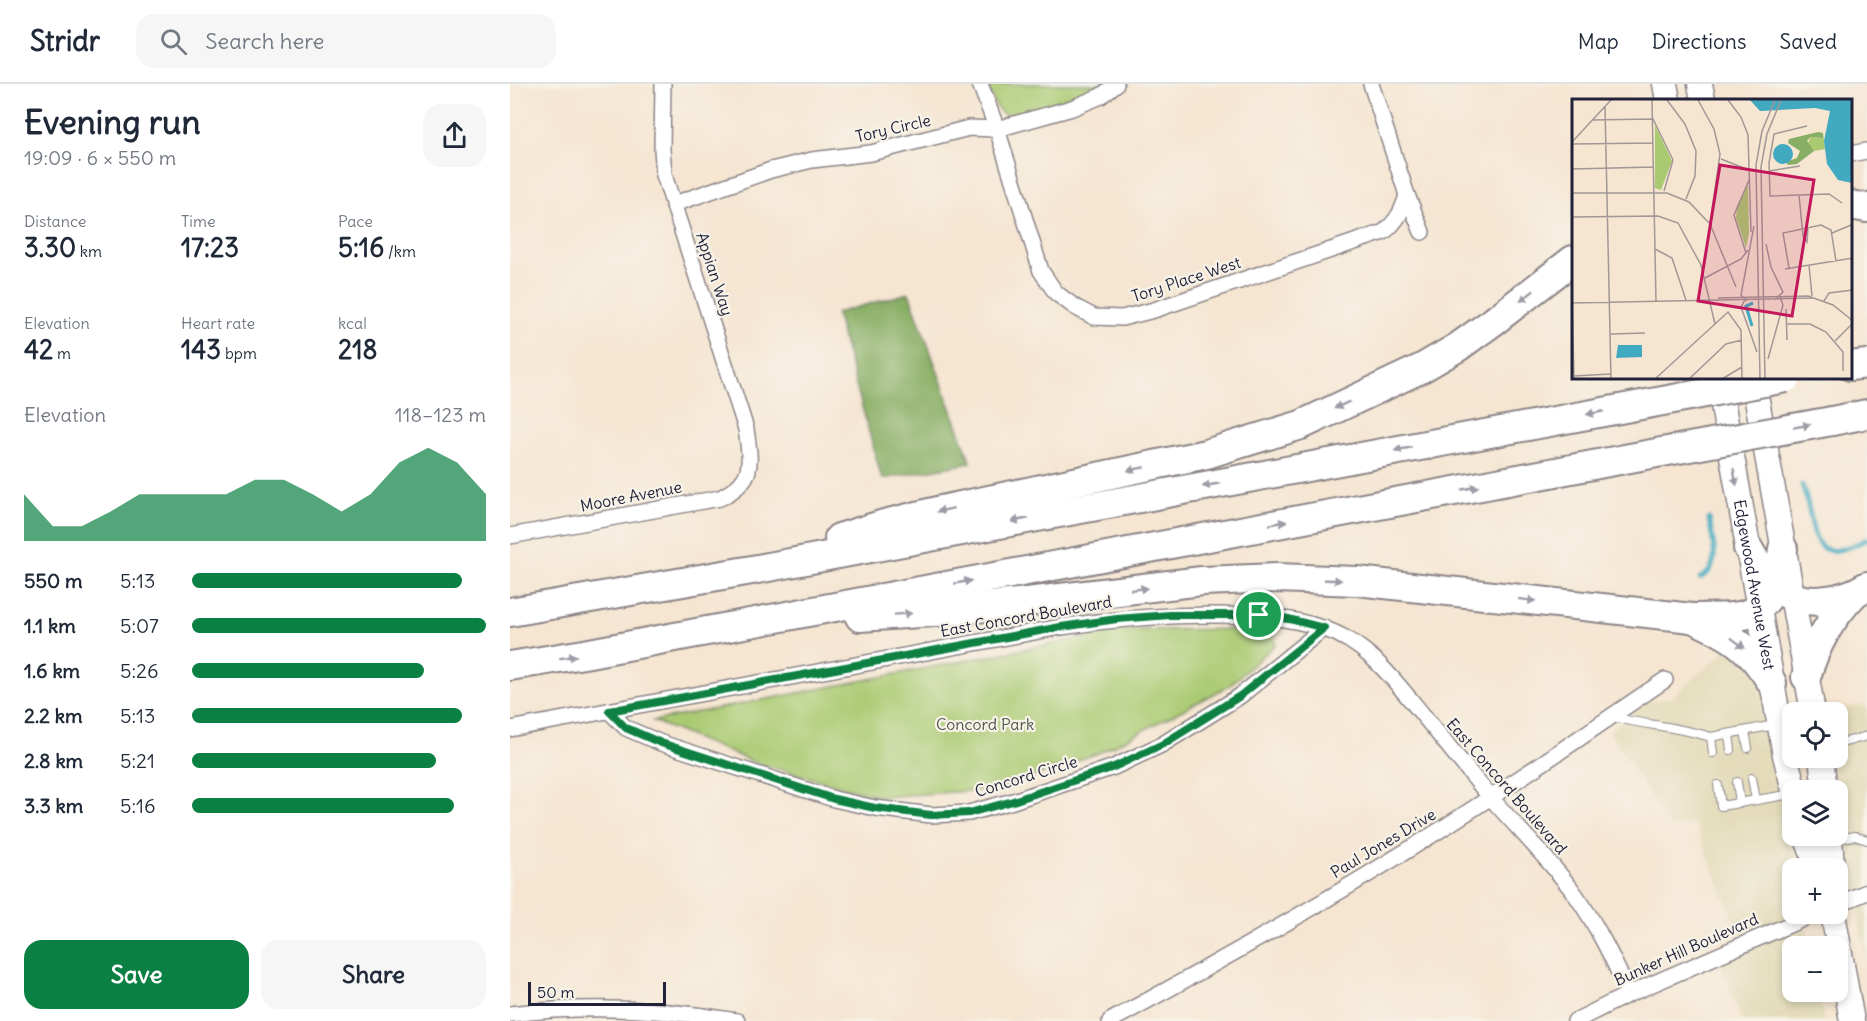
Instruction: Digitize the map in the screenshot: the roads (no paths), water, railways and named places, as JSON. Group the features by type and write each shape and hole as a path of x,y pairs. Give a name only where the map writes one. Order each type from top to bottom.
{"highway":[{"path":"1852,205 1867,208"},
{"path":"752,570 884,524 1206,454 1300,425 1422,368 1458,347 1572,261"},
{"path":"1852,366 1867,364"},
{"path":"510,612 752,570 1775,380"},
{"path":"510,666 1867,414"},
{"path":"1748,548 1775,596"},
{"path":"1775,596 1783,549"},
{"path":"761,620 838,619 950,611 1202,581 1277,578 1357,581 1692,618 1743,615 1775,596 1820,600 1860,590"},
{"path":"1806,677 1813,654 1831,620 1860,590"},
{"path":"1692,618 1723,633 1746,648 1758,661 1772,683"}],"main road":[{"path":"1665,84 1668,99"},
{"path":"1700,84 1703,99"},
{"name":"Edgewood Avenue West","path":"1718,380 1748,548"},
{"name":"Edgewood Avenue West","path":"1753,380 1783,549"},
{"name":"Edgewood Avenue West","path":"1775,596 1806,677 1811,702"},
{"name":"Edgewood Avenue West","path":"1775,596 1772,683 1791,780"},
{"path":"1835,924 1852,1021"}],"street":[{"name":"Appian Way","path":"663,84 664,175 746,429 750,456 748,472"},
{"name":"Tory Place West","path":"980,84 997,129 1041,271 1056,293 1075,308 1094,317 1122,318 1154,310 1384,232 1402,213 1407,195"},
{"name":"Tory Circle","path":"674,204 781,167 812,160 872,153 969,128 997,129 1072,108 1101,96 1116,84"},
{"path":"1371,84 1407,195 1422,231"},
{"path":"1852,154 1867,151"},
{"name":"Moore Avenue","path":"510,536 720,498 743,483 748,472"},
{"name":"East Concord Boulevard","path":"510,730 1061,627 1117,619 1170,615 1259,615 1289,619 1324,628 1356,644 1385,669 1491,798 1548,861 1575,895 1601,935 1629,994"},
{"name":"Concord Circle","path":"609,711 626,728 661,743 834,799 875,808 931,815 969,813 1013,801 1114,767 1163,744 1240,696 1324,628"},
{"name":"Paul Jones Drive","path":"1110,1021 1198,974 1368,874 1491,798 1665,680"},
{"path":"1848,900 1867,892"},
{"name":"Bunker Hill Boulevard","path":"1575,1021 1629,994 1791,924"},
{"path":"510,1014 591,1010 643,1011 708,1016 737,1021"}],"lane":[{"path":"1610,717 1639,724 1691,730 1711,737 1780,724"},
{"path":"1745,731 1748,748"},
{"path":"1729,734 1731,750"},
{"path":"1848,741 1867,736"},
{"path":"1711,737 1713,753"},
{"path":"1752,778 1756,800"},
{"path":"1737,782 1740,803"},
{"path":"1718,785 1721,806 1782,794"},
{"path":"1848,837 1867,840"}],"waterway":[{"path":"1802,485 1813,530 1823,548 1832,551 1847,548 1867,539"},
{"path":"1700,578 1712,567 1714,560 1714,543 1709,519"}],"park label":[{"name":"Concord Park","path":"985,724"}]}
